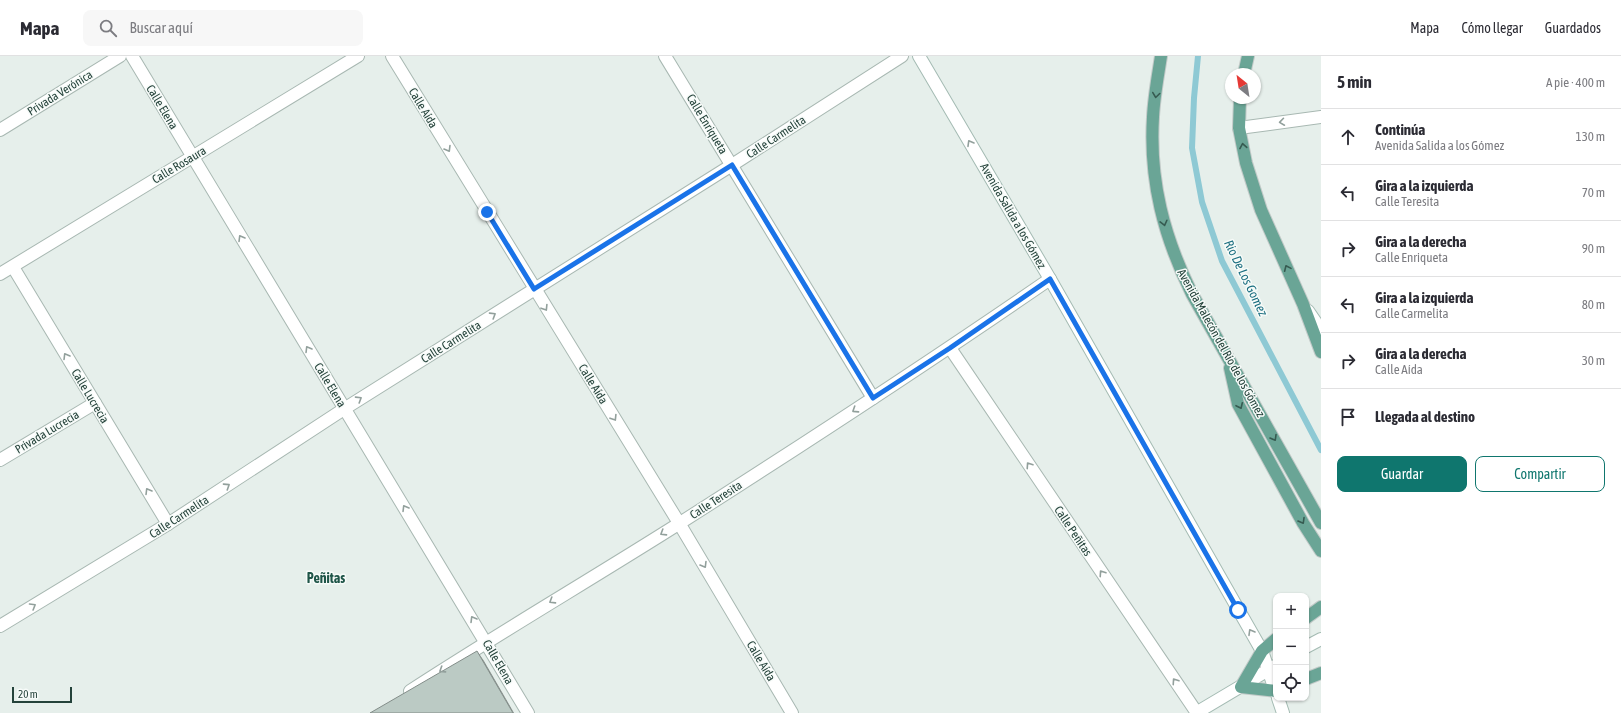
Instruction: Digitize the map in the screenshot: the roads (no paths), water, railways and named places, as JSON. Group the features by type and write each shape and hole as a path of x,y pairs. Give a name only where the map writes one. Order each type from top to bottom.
{"main road":[{"name":"Avenida Malecón del Río de los Gómez","path":"1161,56 1153,117 1153,168 1157,199 1166,232 1177,263 1192,294 1321,524"},
{"path":"1245,68 1248,56"},
{"path":"1240,104 1239,128 1246,163 1261,210 1303,304 1321,352"},
{"path":"1227,355 1238,404 1303,523 1321,551"},
{"path":"1309,616 1321,607"},
{"path":"1273,642 1262,651 1241,687 1273,692"},
{"path":"1309,678 1321,673"}],"street":[{"name":"Privada Verónica","path":"0,130 120,56"},
{"name":"Calle Elena","path":"132,56 528,713"},
{"name":"Calle Rosaura","path":"0,274 358,56"},
{"name":"Calle Aída","path":"392,56 679,524 792,713"},
{"name":"Calle Enriqueta","path":"666,56 873,398"},
{"name":"Calle Carmelita","path":"0,626 168,524 344,408 732,165 902,56"},
{"name":"Avenida Salida a los Gómez","path":"919,56 1050,279 1272,668"},
{"path":"1239,128 1321,117"},
{"name":"Calle Lucrecia","path":"13,267 168,524"},
{"name":"Calle Teresita","path":"402,696 486,642 679,524 950,348 1050,279"},
{"path":"1303,304 1321,330"},
{"name":"Calle Peñitas","path":"950,348 1197,713"},
{"name":"Privada Lucrecia","path":"0,460 95,403"},
{"path":"1309,646 1321,638"},
{"path":"1197,713 1272,668"},
{"name":"Avenida Salida a los Gómez","path":"1278,701 1282,713"}],"waterway":[{"name":"Rio De Los Gomez","path":"1198,56 1194,98 1192,148 1202,202 1222,261 1321,450"}],"district":[{"name":"Peñitas","path":"326,578"}]}
